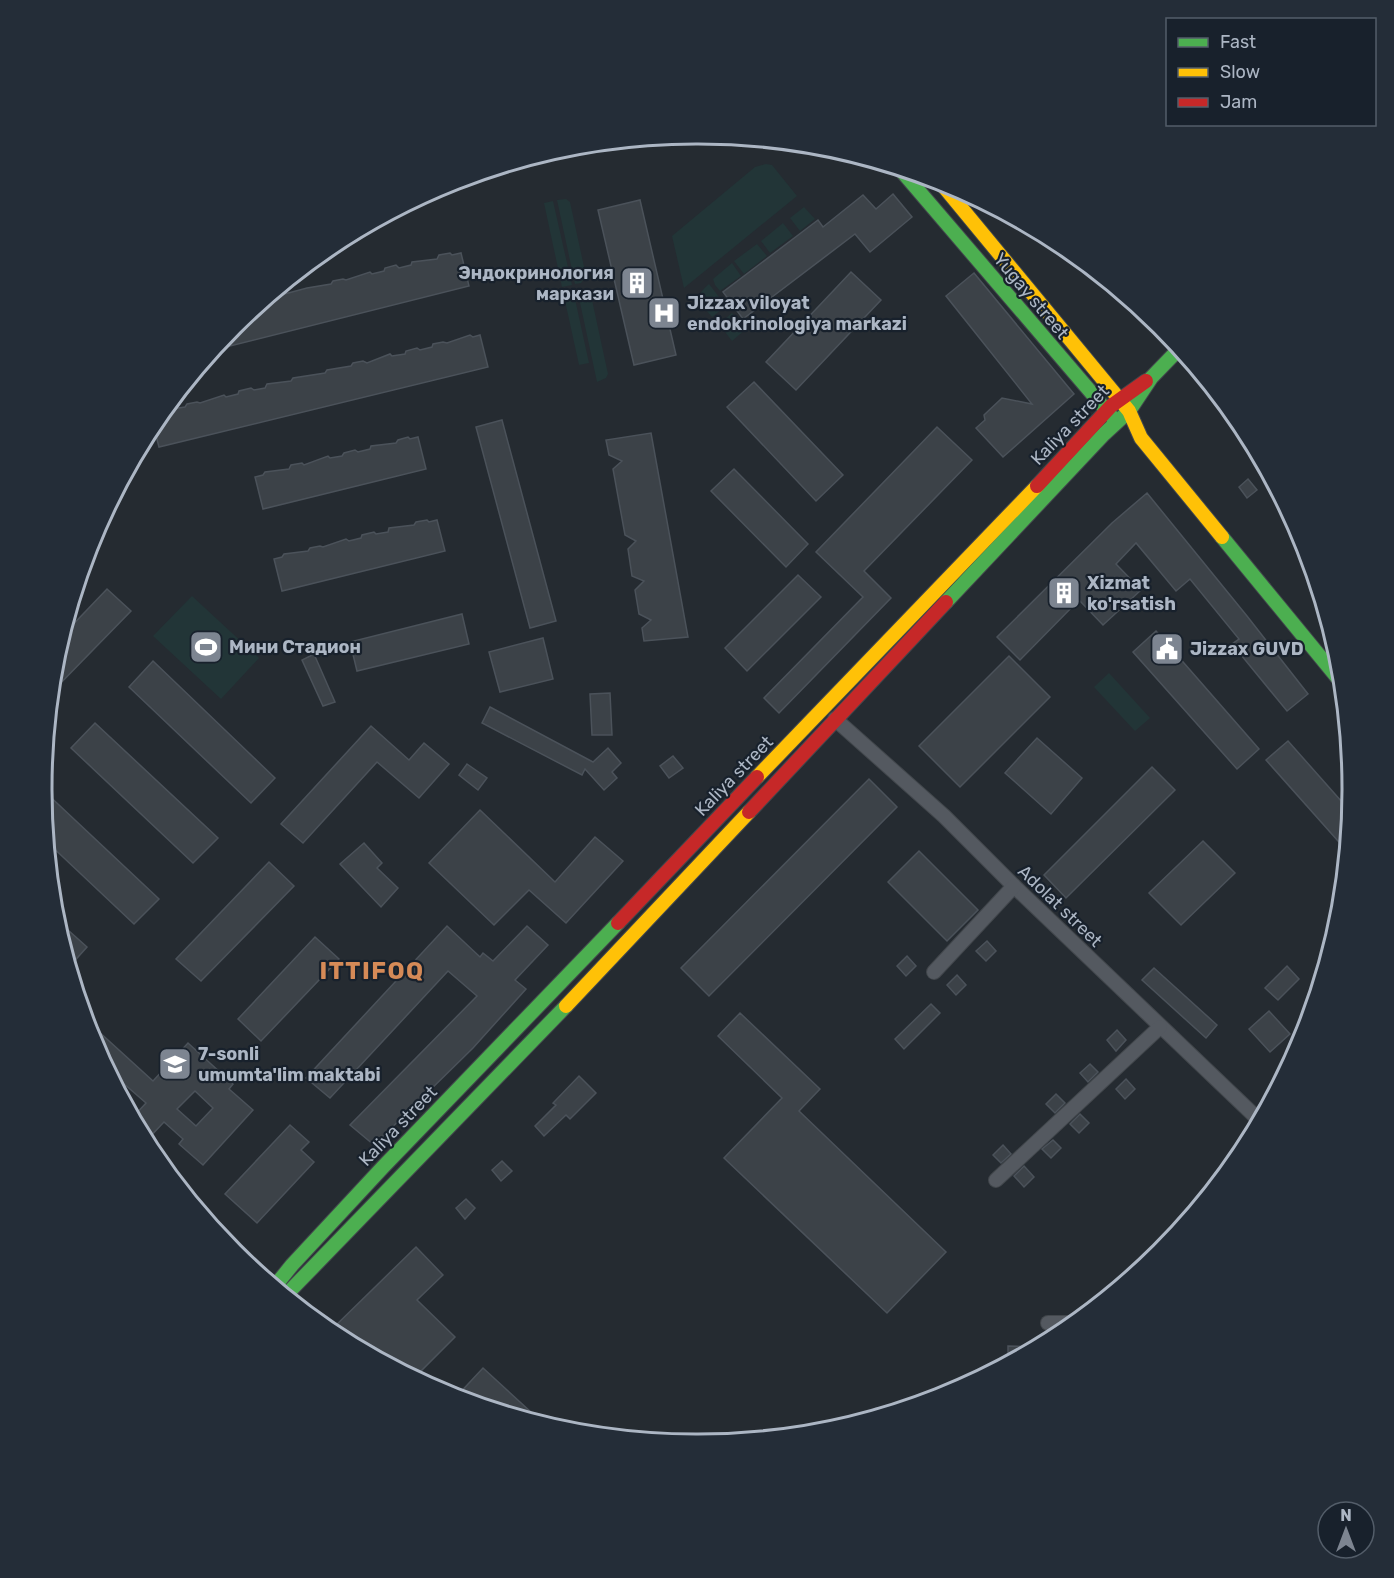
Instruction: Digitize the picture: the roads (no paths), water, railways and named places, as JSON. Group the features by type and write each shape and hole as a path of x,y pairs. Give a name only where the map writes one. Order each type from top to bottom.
{"main road":[{"name":"Yugay street","path":"909,181 1105,410 1118,423 1141,438"},
{"name":"Yugay street","path":"959,201 1095,372 1129,411 1141,438 1330,668"},
{"path":"1151,378 1173,355"},
{"name":"Kaliya street","path":"280,1280 383,1167 1094,426 1105,410 1118,397 1151,378"},
{"name":"Kaliya street","path":"292,1289 413,1167 708,857 1104,434 1118,423 1151,378"}],"street":[{"name":"Adolat street","path":"835,719 944,816 1253,1114"},
{"path":"934,972 1014,886"},
{"path":"996,1180 1160,1027"},
{"path":"1048,1323 1058,1323"}],"place":[{"name":"Эндокринология маркази","path":"637,283"},
{"name":"Jizzax viloyat endokrinologiya markazi","path":"664,313"},
{"name":"Xizmat ko'rsatish","path":"1064,593"},
{"name":"Мини Стадион","path":"206,647"},
{"name":"Jizzax GUVD","path":"1167,649"},
{"name":"7-sonli umumta'lim maktabi","path":"175,1064"}],"district":[{"name":"ITTIFOQ","path":"372,971"}]}
